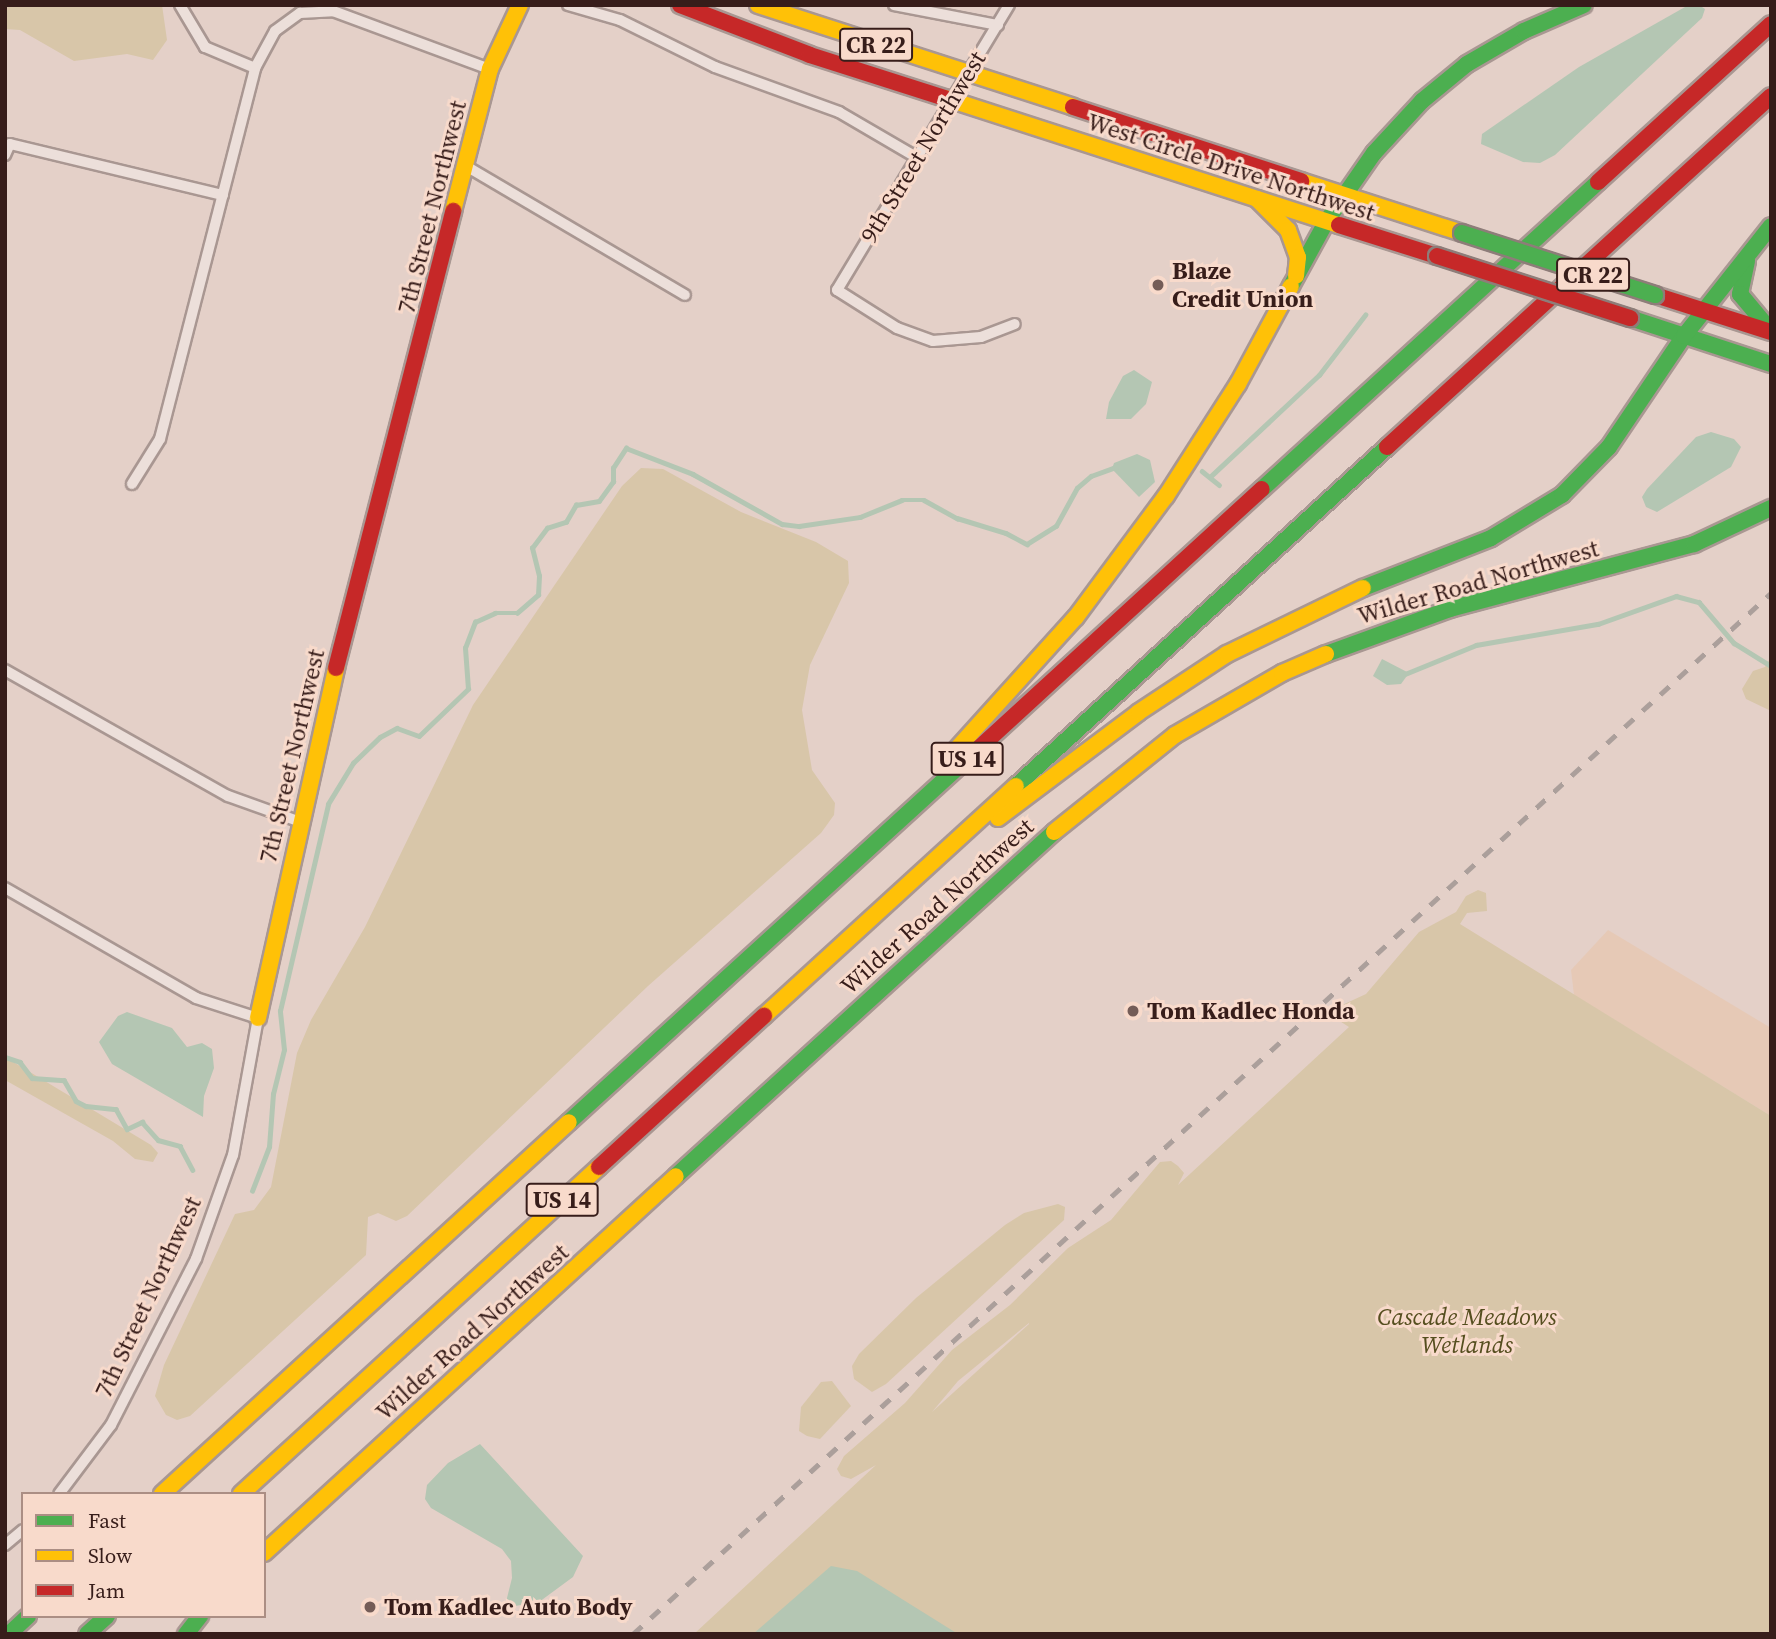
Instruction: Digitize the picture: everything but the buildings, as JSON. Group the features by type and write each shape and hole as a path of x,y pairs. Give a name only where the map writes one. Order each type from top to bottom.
{"main road":[{"name":"7th Street Northwest","path":"258,1018 298,821 490,69 520,5"},
{"name":"West Circle Drive Northwest","path":"680,5 781,45 1771,364"},
{"name":"West Circle Drive Northwest","path":"758,5 1342,196 1771,332"},
{"path":"780,930 995,710 1095,594 1204,439 1326,222 1342,196 1388,136 1442,83 1502,42 1584,5"},
{"name":"US 14","path":"164,1492 1771,24"},
{"name":"US 14","path":"243,1492 1771,96"},
{"path":"1256,199 1288,230 1298,257 1296,279"},
{"path":"882,907 1139,712 1227,654 1338,598 1491,538 1547,507 1609,447 1684,336 1771,226"},
{"path":"1752,249 1741,275 1740,294 1750,312 1771,332"},
{"name":"Wilder Road Northwest","path":"266,1551 1052,833 1175,735 1254,687 1351,642 1450,609 1694,544 1771,508"},
{"path":"9,1634 26,1618"},
{"path":"87,1634 105,1618"},
{"path":"186,1634 198,1618"}],"street":[{"path":"180,5 205,47 255,68"},
{"path":"568,5 620,20 715,67 839,112 916,157"},
{"path":"894,5 998,25"},
{"name":"9th Street Northwest","path":"1009,5 837,290 897,328 933,341 981,337 1015,324"},
{"path":"132,484 160,439 255,68 280,24 300,13 318,10 350,15 490,69"},
{"path":"5,155 10,144 223,195"},
{"path":"466,166 685,295"},
{"path":"5,670 228,796 298,821"},
{"path":"5,888 196,998 258,1018"},
{"name":"7th Street Northwest","path":"61,1492 111,1425 196,1259 233,1155 258,1018"},
{"path":"5,1545 21,1532"}],"shaded area":[{"path":"1699,5 1705,9 1702,18 1555,155 1540,163 1523,162 1481,144 1482,134 1579,67 1685,7"},
{"path":"1134,370 1152,382 1146,404 1131,419 1106,419 1109,402 1123,376"},
{"path":"1711,432 1734,439 1741,447 1731,467 1657,512 1646,507 1642,497 1647,489 1696,437"},
{"path":"1137,454 1150,460 1155,482 1139,497 1112,469 1114,463"},
{"path":"1382,659 1409,673 1401,684 1387,685 1373,676"},
{"path":"1608,930 1771,1028 1771,1116 1574,995 1571,970"},
{"path":"127,1012 172,1028 187,1047 202,1043 212,1049 214,1068 204,1096 203,1117 112,1064 99,1042 118,1016"},
{"path":"480,1444 583,1556 573,1577 539,1602 509,1607 506,1602 512,1578 511,1561 502,1549 431,1508 425,1499 427,1485 448,1463"},
{"path":"831,1566 857,1571 958,1634 753,1634"}],"green space":[{"path":"5,5 162,5 167,40 153,60 127,54 74,61 20,30 5,29"},
{"path":"641,468 663,469 741,512 816,542 848,561 849,583 810,665 802,710 812,770 835,803 834,815 821,833 648,986 407,1216 396,1221 378,1213 368,1217 366,1255 190,1416 177,1420 166,1415 155,1396 164,1365 235,1214 254,1210 271,1187 297,1053 311,1020 365,927 473,705 622,486"},
{"path":"1771,657 1771,711 1746,699 1742,689 1753,671 1765,667"},
{"name":"Cascade Meadows Wetlands","path":"1478,890 1486,893 1487,911 1467,913 1460,924 1771,1116 1771,1634 694,1634 876,1465 851,1479 841,1476 837,1469 844,1456 905,1403 952,1350 1010,1305 1068,1248 1111,1220 1160,1162 1171,1161 1184,1173 1178,1185 1349,1027 1338,1020 1335,1011 1366,994 1419,932 1456,912 1466,896","holes":["1029,1324 932,1412 958,1381"]},
{"path":"5,1057 151,1145 158,1153 153,1162 135,1159 113,1141 5,1080"},
{"path":"1058,1204 1065,1207 1064,1220 886,1384 872,1392 854,1379 852,1366 859,1354 916,1298 1005,1225 1024,1213"},
{"path":"832,1381 851,1406 820,1439 807,1436 799,1431 801,1407 821,1382"}],"waterway":[{"path":"1211,476 1319,375 1365,315"},
{"path":"252,1191 269,1147 273,1094 284,1050 280,1011 328,804 353,763 380,737 397,728 419,736 468,689 465,648 475,622 495,613 517,613 538,595 539,576 532,548 547,528 566,522 576,505 599,501 613,482 613,468 626,448 693,474 782,524 799,526 860,517 902,500 924,500 957,518 1006,533 1027,544 1056,526 1077,488 1091,476 1116,467"},
{"path":"1202,471 1219,485"},
{"path":"1405,674 1476,645 1598,624 1676,596 1699,602 1734,643 1771,666"},
{"path":"5,1057 20,1062 32,1078 64,1080 76,1101 86,1106 116,1109 127,1129 142,1122 158,1140 180,1146 193,1170"}],"railway":[{"path":"633,1634 1771,593"}],"traffic: fast":[{"path":"1291,286 1326,222 1374,153 1422,101 1467,64 1524,31 1584,5"},
{"path":"1262,489 1598,182"},
{"path":"1363,588 1491,538 1562,495 1609,447 1684,336 1771,226"},
{"path":"1462,233 1655,295"},
{"path":"1747,261 1740,294 1771,331"},
{"path":"1630,318 1771,364"},
{"path":"1016,786 1387,447"},
{"path":"1326,654 1450,609 1694,544 1771,508"},
{"path":"569,1122 966,760"},
{"path":"676,1176 1054,832"},
{"path":"9,1634 26,1618"},
{"path":"87,1634 105,1618"},
{"path":"186,1634 198,1618"}],"traffic: slow":[{"path":"453,211 490,69 520,5"},
{"path":"758,5 1073,107"},
{"path":"945,98 1339,225"},
{"path":"1301,181 1462,233"},
{"path":"1257,199 1288,230 1298,257 1296,276"},
{"path":"943,764 1076,617 1166,496 1238,384 1291,286"},
{"path":"998,818 1139,712 1227,654 1363,588"},
{"path":"1054,832 1175,735 1282,673 1326,654"},
{"path":"258,1018 336,668"},
{"path":"764,1016 1016,786"},
{"path":"164,1492 569,1122"},
{"path":"243,1492 599,1167"},
{"path":"266,1551 676,1176"}],"traffic: jam":[{"path":"680,5 810,55 945,98"},
{"path":"1598,182 1771,24"},
{"path":"1387,447 1771,96"},
{"path":"1073,107 1301,181"},
{"path":"336,668 453,211"},
{"path":"1339,225 1437,256"},
{"path":"1437,256 1630,318"},
{"path":"1655,295 1771,332"},
{"path":"966,760 1262,489"},
{"path":"599,1167 764,1016"}],"place":[{"name":"Blaze Credit Union","path":"1158,285"},
{"name":"Tom Kadlec Honda","path":"1133,1011"},
{"name":"Tom Kadlec Auto Body","path":"370,1607"}]}
